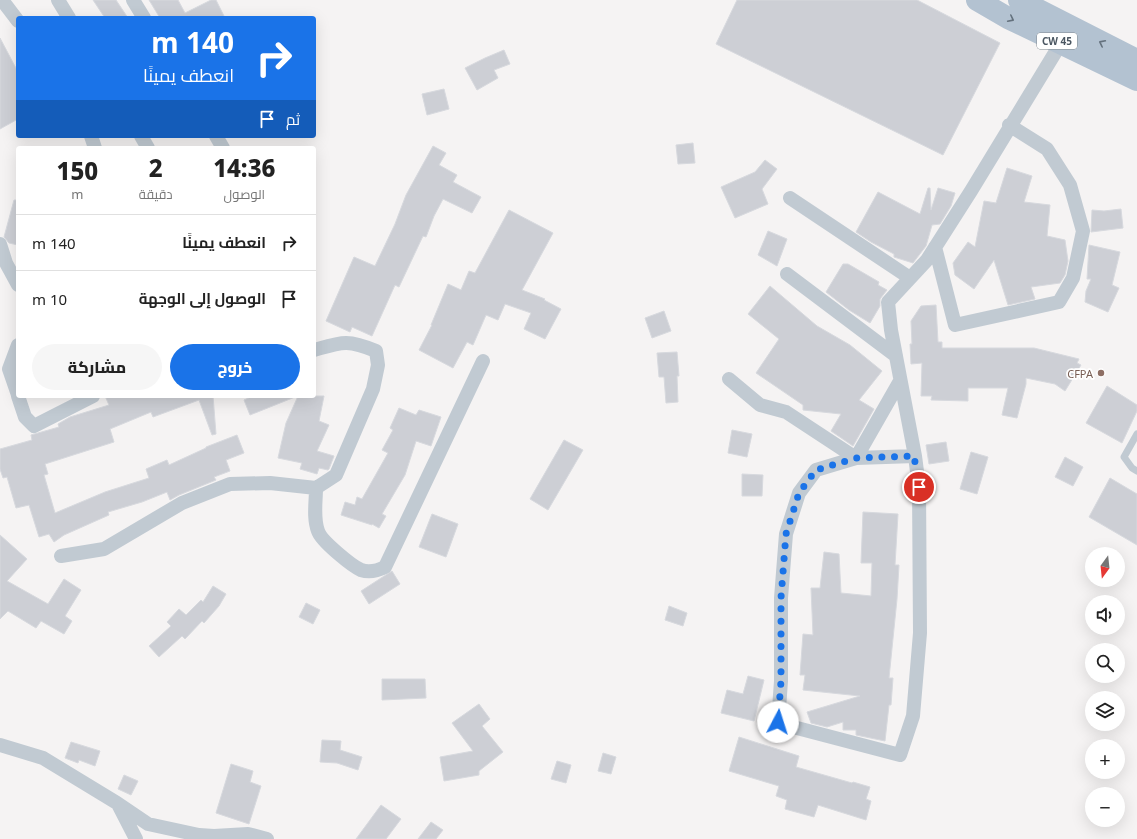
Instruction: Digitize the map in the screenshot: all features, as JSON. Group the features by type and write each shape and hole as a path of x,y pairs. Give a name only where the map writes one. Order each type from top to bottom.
{"main road":[{"name":"CW 45","path":"977,0 1008,18 1137,80"},
{"path":"1019,0 1137,60"}],"street":[{"path":"2,0 16,18"},
{"path":"58,0 68,16"},
{"path":"133,0 143,16"},
{"path":"914,456 856,458 816,470 799,493 786,534 781,598 781,681 778,722 900,755 913,716 920,633 919,487 914,456 891,330 888,302 927,260 1061,43"},
{"path":"935,247 955,325 1059,302 1073,278 1083,231 1070,185 1047,149 1010,125"},
{"path":"790,198 910,278"},
{"path":"0,244 6,263 16,281"},
{"path":"787,274 896,356"},
{"path":"60,556 104,549 182,503 230,484 270,483 316,488 336,475 373,389 378,365 376,351 359,344 341,342 316,349"},
{"path":"16,350 9,369 16,390"},
{"path":"316,488 315,516 318,532 333,550 361,570 376,572 385,567 482,361"},
{"path":"729,379 760,405 786,412 856,458"},
{"path":"856,458 900,381"},
{"path":"19,398 25,417 34,426 89,398"},
{"path":"0,745 43,758 117,803 148,824 199,835 214,836 248,834 267,839"},
{"path":"117,803 136,839"}],"lane":[{"path":"1137,434 1124,457 1132,468 1137,471"}],"building":[{"path":"93,0 116,0 127,16 104,16"},
{"path":"149,0 178,0 185,13 211,0 216,0 224,16 159,16"},
{"path":"737,0 917,0 1000,43 943,155 716,44"},
{"path":"0,38 16,68 16,120 0,129"},
{"path":"504,50 510,64 494,70 498,78 477,90 465,68"},
{"path":"444,89 449,109 427,115 422,94"},
{"path":"693,143 695,163 678,164 676,145"},
{"path":"433,146 446,153 439,165 457,175 453,182 481,197 472,213 443,199 434,216 426,237 423,236 399,287 395,285 372,336 352,327 350,332 326,321 354,257 375,266 395,224 406,195"},
{"path":"765,160 777,169 762,189 768,204 735,218 721,187 755,172"},
{"path":"1007,168 1032,176 1024,202 1050,205 1047,236 1065,240 1068,261 1065,275 1060,283 1031,287 1035,299 1008,305 994,260 974,289 955,275 953,263 968,242 975,247 984,201 996,203"},
{"path":"928,188 930,188 931,210 938,188 955,193 951,206 940,224 932,225 926,246 913,263 894,257 894,254 856,232 878,192 920,214"},
{"path":"14,200 16,200 16,245 9,243 4,237"},
{"path":"1121,209 1123,228 1091,232 1092,210 1104,211"},
{"path":"509,210 553,233 522,290 545,299 544,300 561,309 545,339 524,329 531,313 505,304 498,320 486,315 473,345 467,342 453,368 419,350 432,325 448,284 461,290 469,271 475,273"},
{"path":"768,231 787,239 777,266 758,255"},
{"path":"1089,245 1120,252 1112,285 1119,288 1108,312 1085,302 1086,291 1091,279 1087,279"},
{"path":"843,264 848,264 879,282 878,285 887,290 880,299 880,306 870,323 849,310 826,292"},
{"path":"770,286 817,326 850,345 882,371 859,400 874,409 853,446 831,431 841,414 803,410 803,405 756,373 779,339 748,314"},
{"path":"936,305 938,342 942,342 942,348 1034,348 1079,359 1077,363 1081,365 1065,391 1055,384 1026,378 1026,384 1017,418 1002,415 1008,388 968,388 968,401 931,400 932,396 921,396 922,363 911,364 911,321 921,306"},
{"path":"664,311 671,331 652,338 645,318"},
{"path":"677,352 679,376 677,376 678,402 666,403 664,377 659,377 657,353"},
{"path":"1107,386 1137,405 1137,411 1122,443 1086,423"},
{"path":"316,396 324,396 319,421 329,425 317,451 334,456 328,470 319,468 317,474 300,469 302,463 278,458 286,423 297,398 316,398"},
{"path":"106,398 213,398 216,434 212,435 199,400 153,417 151,412 110,429 114,442 45,464 48,474 44,475 55,513 105,492 149,478 146,469 167,460 169,465 206,447 237,435 244,453 226,460 230,471 214,477 216,480 170,500 167,492 142,502 108,512 109,515 64,535 54,542 49,534 39,537 29,505 16,508 7,477 3,478 0,469 0,449 32,440 31,435 59,427 58,424 70,417 109,405"},
{"path":"248,398 292,398 250,415 244,400"},
{"path":"399,408 416,415 419,410 441,417 431,446 416,441 405,475 382,514 386,516 379,528 372,524 341,515 345,502 355,505 357,497 362,499 388,453 382,450 393,430 390,428"},
{"path":"732,430 752,434 747,457 728,453"},
{"path":"564,440 583,450 548,510 530,499"},
{"path":"946,442 949,461 929,464 926,445"},
{"path":"971,452 988,457 977,494 960,489"},
{"path":"1065,457 1083,467 1073,486 1055,477"},
{"path":"742,474 763,475 762,496 742,496"},
{"path":"1110,478 1137,494 1137,545 1089,517"},
{"path":"863,512 898,514 895,565 899,565 889,678 893,678 891,705 889,705 885,741 856,735 856,730 843,730 843,722 827,727 811,723 807,712 860,696 803,690 805,675 800,675 803,634 813,635 811,588 820,588 824,552 839,554 841,593 871,596 872,563 861,563"},
{"path":"432,514 458,524 446,557 419,547"},
{"path":"0,535 27,559 7,581 48,604 64,579 81,590 65,616 72,621 64,634 41,621 36,628 8,611 0,619"},
{"path":"392,571 400,584 369,604 361,591"},
{"path":"213,586 226,594 219,606 204,623 202,621 185,639 182,636 159,657 149,646 171,626 167,622 179,609 186,615 201,600 203,602"},
{"path":"306,603 320,610 313,624 299,617"},
{"path":"669,606 687,613 683,626 665,620"},
{"path":"748,676 764,680 754,721 721,713 727,690 743,694"},
{"path":"382,679 425,679 426,698 382,700"},
{"path":"479,704 490,719 482,726 503,752 479,771 479,775 444,781 440,757 473,751 452,723"},
{"path":"739,737 799,756 796,767 870,787 866,799 871,801 866,820 818,805 814,817 785,809 787,800 776,796 779,786 729,771"},
{"path":"322,740 341,741 340,750 362,757 358,770 337,763 320,762"},
{"path":"71,742 100,751 95,766 79,760 78,763 65,758"},
{"path":"603,753 616,757 611,774 598,771"},
{"path":"557,761 571,765 566,783 551,779"},
{"path":"231,764 253,771 250,782 261,786 249,824 216,813"},
{"path":"124,775 138,781 131,795 118,789"},
{"path":"381,805 401,819 386,839 356,839"},
{"path":"431,822 443,830 436,839 418,839"}],"place":[{"name":"CFPA","path":"1101,373"}],"route":[{"path":"778,722 781,681 781,598 786,534 799,493 816,470 856,458 914,456 919,487"}]}
